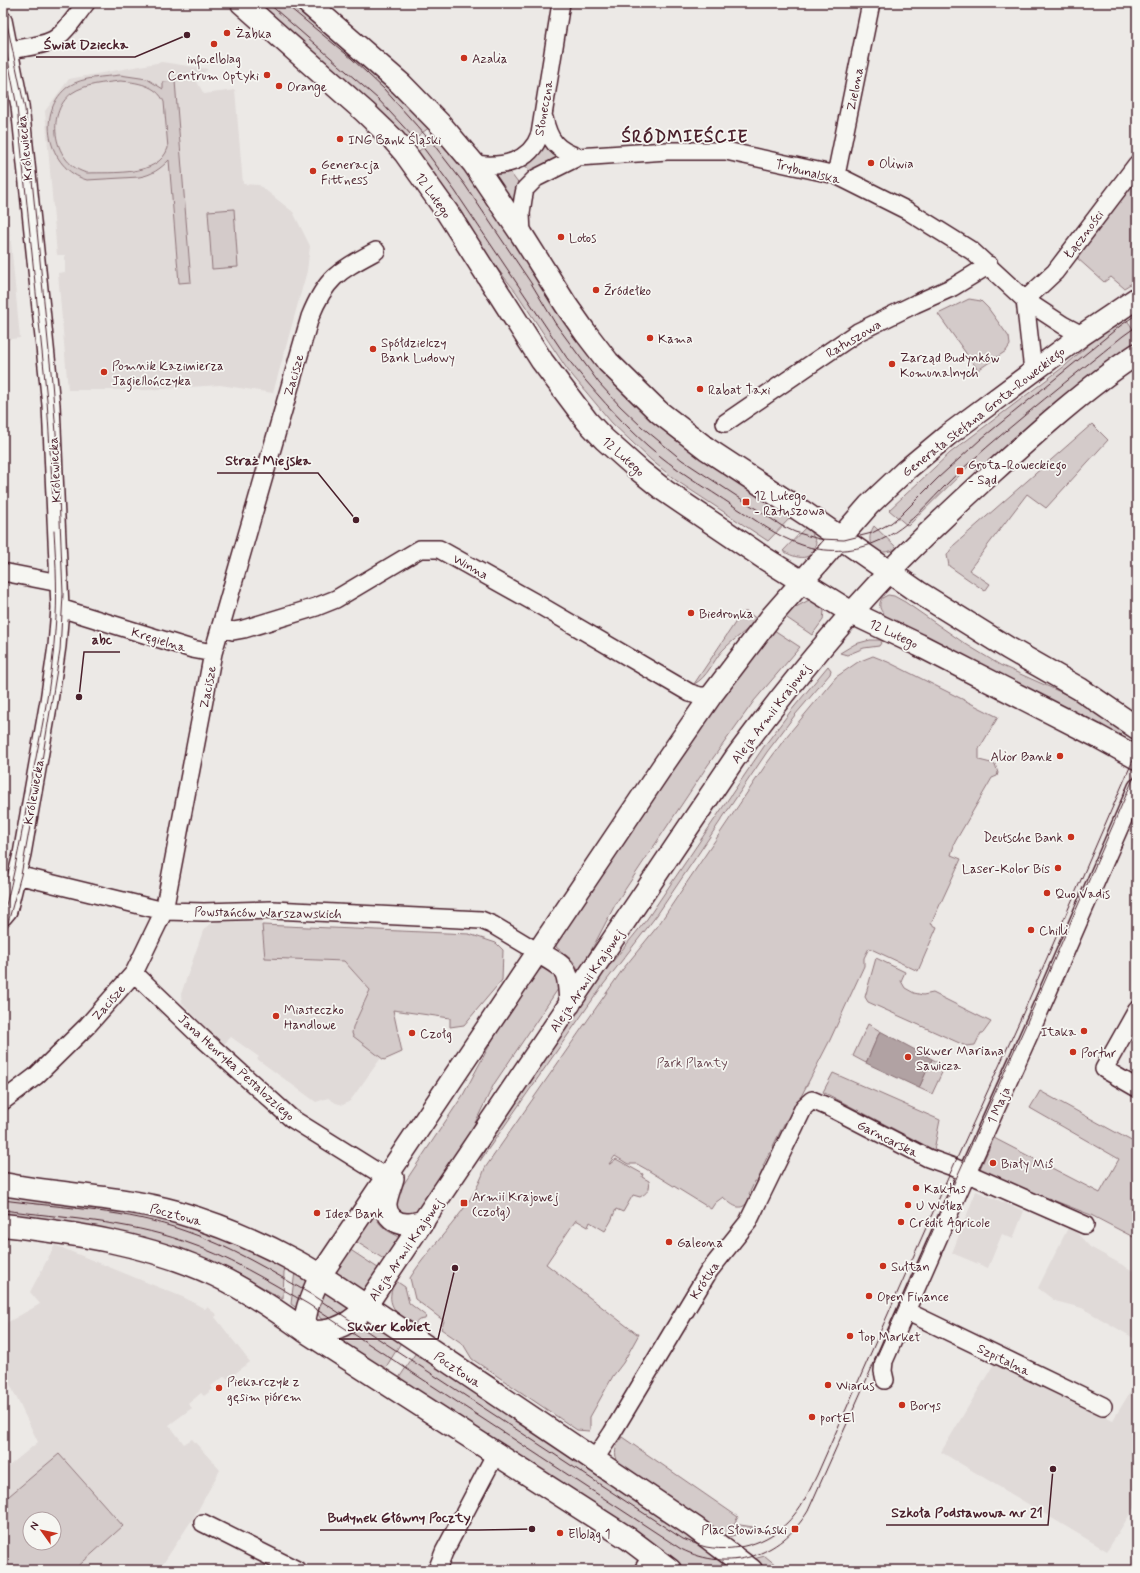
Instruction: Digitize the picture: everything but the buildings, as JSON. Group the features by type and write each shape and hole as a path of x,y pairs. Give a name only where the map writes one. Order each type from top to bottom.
{"main road":[{"name":"12 Lutego","path":"242,3 365,112 392,138 447,212 542,361 587,421 640,472 665,491 764,558 852,613 919,645 1137,758"},
{"path":"308,3 401,84 441,125 474,164 522,235 566,305 608,362 659,412 707,449 840,537 918,592 1008,648 1080,689 1137,728"},
{"name":"Pocztowa","path":"3,1184 130,1202 176,1212 247,1237 298,1262 366,1306 694,1527 751,1570"},
{"path":"3,1225 83,1236 141,1248 201,1268 236,1286 496,1453 648,1563 670,1570"}],"street":[{"path":"10,50 35,46 54,40 86,3"},
{"name":"Słoneczna","path":"474,164 497,166 508,164 522,158 529,152 538,140 544,114 560,3"},
{"name":"Zielona","path":"836,175 871,3"},
{"name":"Królewiecka","path":"3,20 20,106 51,405 60,608 57,646 49,701 17,875 8,911 3,917"},
{"path":"544,114 547,130 551,140 562,151 578,157"},
{"name":"Trybunalska","path":"578,157 667,151 726,151 836,175 908,211 972,250 1025,300 1063,325 1082,335"},
{"path":"522,235 521,214 526,190 536,178 578,157"},
{"name":"Łączności","path":"1025,300 1055,272 1137,164"},
{"name":"Zacisze","path":"3,1101 36,1076 83,1030 134,973 164,911 213,653 310,317 320,295 334,276 345,267 376,251"},
{"name":"Ratuszowa","path":"725,423 858,332 953,287 989,265"},
{"name":"Generała Stefana Grota-Roweckiego","path":"802,582 869,505 906,470 948,435 1033,371 1082,335 1137,298"},
{"path":"1025,300 1033,371"},
{"path":"889,572 922,539 1027,441 1092,387 1137,354"},
{"name":"Winna","path":"220,628 233,631 244,629 316,607 336,599 420,549 439,549 539,605 683,690 696,696 711,696"},
{"path":"3,572 59,583"},
{"name":"Aleja Armii Krajowej","path":"305,1331 318,1332 341,1326 352,1321 366,1306 735,758 771,709 819,650 889,572"},
{"path":"305,1331 304,1323 308,1304 320,1276 711,696 772,617 802,582"},
{"name":"Kręgielna","path":"60,608 192,649 213,653"},
{"name":"1 Maja","path":"885,1380 883,1371 884,1362 1137,787"},
{"name":"Powstańców Warszawskich","path":"17,875 164,911 204,912 273,910 485,921 538,952"},
{"path":"538,952 559,964 566,971 569,982 570,1004"},
{"name":"Jana Henryka Pestalozziego","path":"134,973 204,1040 291,1118 392,1171"},
{"path":"1137,1010 1104,1069 1137,1088"},
{"name":"Garncarska","path":"812,1100 928,1158 953,1166 966,1174 1085,1225"},
{"name":"Krótka","path":"594,1460 612,1433 709,1271 748,1222 804,1107 812,1100"},
{"path":"392,1171 386,1204 389,1215 393,1220 403,1224 424,1220"},
{"name":"Szpitalna","path":"906,1311 1103,1406"},
{"path":"437,1570 444,1552 496,1453"},
{"path":"203,1524 290,1569"}],"shaded area":[{"path":"162,62 208,69 196,80 204,94 235,90 243,184 259,185 293,212 310,246 307,271 273,393 220,385 146,390 68,390 58,273 65,272 65,255 57,255 45,111 69,79"},
{"path":"9,222 20,338 3,340 3,223"},
{"name":"Miasteczko Handlowe","path":"261,921 265,958 344,961 370,990 353,1027 352,1033 381,1058 350,1101 343,1105 328,1098 316,1102 257,1059 259,1057 231,1037 223,1045 182,1003 181,994 203,931 206,927 218,922"},
{"path":"880,1031 932,1059 919,1088 866,1063"},
{"path":"976,1191 1024,1211 1013,1239 1002,1234 988,1268 952,1253"},
{"path":"1068,1228 1076,1232 1090,1247 1137,1273 1137,1340 1082,1308 1055,1301 1038,1288"},
{"path":"55,1245 185,1298 205,1309 207,1307 217,1315 215,1317 250,1362 228,1379 225,1376 211,1386 213,1389 204,1396 201,1393 188,1404 192,1408 169,1425 184,1444 192,1439 220,1470 197,1512 159,1570 3,1570 3,1471 38,1442 3,1370 3,1325 40,1304 30,1292"},
{"path":"995,1362 1113,1420 1137,1381 1137,1503 1107,1551 941,1452"}],"green space":[{"path":"256,3 295,3 405,102 430,127 407,144"},
{"path":"120,75 147,79 163,89 163,82 175,81 191,282 179,283 169,160 156,171 144,176 87,180 73,174 63,164 55,152 50,138 49,123 52,109 58,96 69,86 87,79","holes":["126,81 151,88 161,96 164,102 168,148 163,157 155,164 133,171 87,173 76,168 67,160 60,150 57,138 56,125 58,113 63,102 77,90 101,83"]},
{"path":"438,136 468,173 610,379 636,406 673,438 791,517 768,541 677,481 651,460 612,423 567,369 516,292 481,248 415,154"},
{"path":"544,144 559,159 532,174 525,165"},
{"path":"509,171 521,187 514,203 495,176 496,173"},
{"path":"1137,177 1137,280 1124,288 1111,277 1104,282 1077,258"},
{"path":"234,209 238,267 212,269 208,211"},
{"path":"969,299 981,301 988,308 1009,337 1010,345 1006,351 978,370 938,314"},
{"path":"1123,314 1137,335 1137,342 1032,422 977,471 970,465 908,526 889,510 950,453 1066,365"},
{"path":"1092,424 1108,440 1046,508 1027,494 969,570 990,584 985,591 949,566 947,555 954,545"},
{"path":"874,526 897,548 884,552 874,549 871,545 870,539"},
{"path":"806,527 816,542 815,549 812,553 808,556 799,557 783,551"},
{"path":"888,595 894,596 905,602 964,643 1000,665 1074,698 1122,730 1122,733 1119,736 894,622 882,612 880,606 882,598"},
{"path":"809,600 819,604 824,611 823,620 812,635 784,616"},
{"path":"747,612 757,619 722,651 703,678 694,684 741,614"},
{"path":"774,630 800,647 754,701 708,765 616,903 582,968 577,972 577,967 572,960 556,947 556,942 729,685"},
{"path":"870,640 883,640 879,646 864,648 847,655 840,653 855,644"},
{"name":"Park Planty","path":"873,656 998,717 979,749 979,760 995,764 998,773 997,776 992,778 955,842 951,855 961,859 931,924 937,927 918,971 869,948 864,958 864,966 830,1040 789,1120 786,1120 773,1146 776,1153 769,1153 763,1166 768,1170 762,1182 755,1181 749,1194 751,1196 745,1205 742,1207 735,1206 723,1197 715,1203 711,1209 637,1164 628,1164 615,1156 609,1164 616,1159 643,1174 642,1177 649,1181 648,1190 640,1197 633,1195 623,1212 616,1209 605,1231 590,1222 588,1227 576,1220 546,1264 637,1334 639,1334 590,1417 589,1431 577,1430 472,1359 463,1344 441,1329 444,1321 415,1299 410,1278 471,1198 479,1184 485,1168 623,969 657,927 786,737 836,677 858,662"},
{"path":"828,666 831,670 830,674 795,715 767,752 657,915 600,989 480,1161 486,1147 601,976 647,919 765,745"},
{"path":"262,925 469,934 496,943 503,950 502,980 464,1025 450,1027 450,1018 393,1010 402,1052 384,1060 353,1036 353,1027 370,990 344,961 265,958"},
{"path":"876,958 905,972 901,981 905,988 914,993 923,995 933,993 991,1022 983,1033 981,1033 975,1045 966,1046 868,1002 865,997"},
{"path":"543,968 554,970 559,984 558,989 494,1084 472,1129 420,1211 406,1218 392,1204 395,1197 463,1095 496,1033 538,971"},
{"path":"868,1024 880,1031 866,1063 853,1056"},
{"path":"932,1059 945,1066 932,1094 919,1088"},
{"path":"833,1073 940,1120 934,1150 823,1092"},
{"path":"1040,1091 1137,1144 1137,1239 1091,1215 979,1171 994,1138 1100,1193 1119,1159 1030,1108"},
{"path":"3,1192 130,1211 203,1229 286,1266 284,1272 283,1299 232,1270 179,1247 80,1227 3,1217"},
{"path":"372,1215 375,1216 384,1228 401,1238 387,1261 355,1241"},
{"path":"349,1249 381,1270 365,1294 334,1271"},
{"path":"295,1271 310,1280 298,1309 291,1304"},
{"path":"396,1281 405,1287 409,1303 426,1316 425,1319 419,1320 412,1326 396,1312 391,1301 391,1295 392,1288"},
{"path":"323,1289 352,1308 353,1311 326,1321 320,1318 317,1312"},
{"path":"365,1318 402,1341 383,1372 330,1335"},
{"path":"417,1351 704,1545 737,1570 683,1570 670,1559 397,1381"},
{"path":"622,1437 738,1517 734,1524 753,1527 745,1532 725,1538 619,1465 615,1454"},
{"path":"59,1454 123,1526 74,1570 3,1570 3,1501"},
{"path":"765,1556 782,1570 765,1570 753,1559"}],"tram line":[{"path":"268,3 378,99 425,150 455,191 567,358 626,425 648,446 679,470 767,528 793,542 811,548 848,550 874,543 901,528 924,508 957,474 987,447 1137,326"},
{"path":"284,3 351,58 384,89 434,145 465,185 531,283 555,323 599,383 620,406 642,427 682,460 782,526 795,532 819,539 844,540 872,533 891,523 981,439 1120,326 1137,314"},
{"path":"3,5 25,109 52,382 57,446 63,594 60,651 40,772 21,875 3,941"},
{"path":"3,34 17,107 47,400 53,499"},
{"path":"3,916 18,852 51,671 56,619 54,531"},
{"path":"3,1200 141,1218 185,1231 218,1244 312,1295 683,1539 706,1547 718,1548 731,1548 755,1543 776,1532 786,1524 807,1496 1020,1020 1137,751"},
{"path":"3,1210 94,1221 139,1229 183,1241 216,1254 308,1304 681,1549 699,1556 717,1560 735,1560 768,1550 783,1540 796,1527 808,1511 1024,1029 1137,770"}],"place":[{"name":"Żabka","path":"227,33"},
{"name":"Świat Dziecka","path":"187,35"},
{"name":"info.elblag","path":"214,44"},
{"name":"Azalia","path":"464,58"},
{"name":"Centrum Optyki","path":"267,75"},
{"name":"Orange","path":"279,86"},
{"name":"ING Bank Śląski","path":"340,139"},
{"name":"Oliwia","path":"871,163"},
{"name":"Generacja Fittness","path":"313,171"},
{"name":"Lotos","path":"561,237"},
{"name":"Źródełko","path":"596,290"},
{"name":"Kama","path":"650,338"},
{"name":"Spółdzielczy Bank Ludowy","path":"373,349"},
{"name":"Zarząd Budynków Komunalnych","path":"892,364"},
{"name":"Pomnik Kazimierza Jagiellończyka","path":"104,372"},
{"name":"Rabat Taxi","path":"700,389"},
{"name":"Grota-Roweckiego - Sąd","path":"960,471"},
{"name":"12 Lutego - Ratuszowa","path":"746,502"},
{"name":"Straż Miejska","path":"356,520"},
{"name":"Biedronka","path":"691,613"},
{"name":"abc","path":"79,697"},
{"name":"Alior Bank","path":"1060,756"},
{"name":"Deutsche Bank","path":"1071,837"},
{"name":"Laser-Kolor Bis","path":"1058,868"},
{"name":"Quo Vadis","path":"1047,893"},
{"name":"Chilli","path":"1031,930"},
{"name":"Miasteczko Handlowe","path":"276,1016"},
{"name":"Itaka","path":"1084,1031"},
{"name":"Czołg","path":"412,1033"},
{"name":"Portur","path":"1073,1052"},
{"name":"Skwer Mariana Sawicza","path":"908,1057"},
{"name":"Biały Miś","path":"993,1163"},
{"name":"Kaktus","path":"916,1188"},
{"name":"Armii Krajowej (czołg)","path":"464,1203"},
{"name":"U Wołka","path":"908,1205"},
{"name":"Idea Bank","path":"317,1213"},
{"name":"Crédit Agricole","path":"901,1222"},
{"name":"Galeona","path":"669,1242"},
{"name":"Sułtan","path":"883,1266"},
{"name":"Skwer Kobiet","path":"455,1268"},
{"name":"Open Finance","path":"869,1296"},
{"name":"Top Market","path":"850,1336"},
{"name":"Wiarus","path":"828,1385"},
{"name":"Piekarczyk z gęsim piórem","path":"219,1388"},
{"name":"Borys","path":"902,1405"},
{"name":"portEl","path":"812,1417"},
{"name":"Szkoła Podstawowa nr 21","path":"1053,1469"},
{"name":"Budynek Główny Poczty","path":"532,1529"},
{"name":"Plac Słowiański","path":"795,1529"},
{"name":"Elbląg 1","path":"560,1533"}],"district":[{"name":"ŚRÓDMIEŚCIE","path":"685,136"}]}
